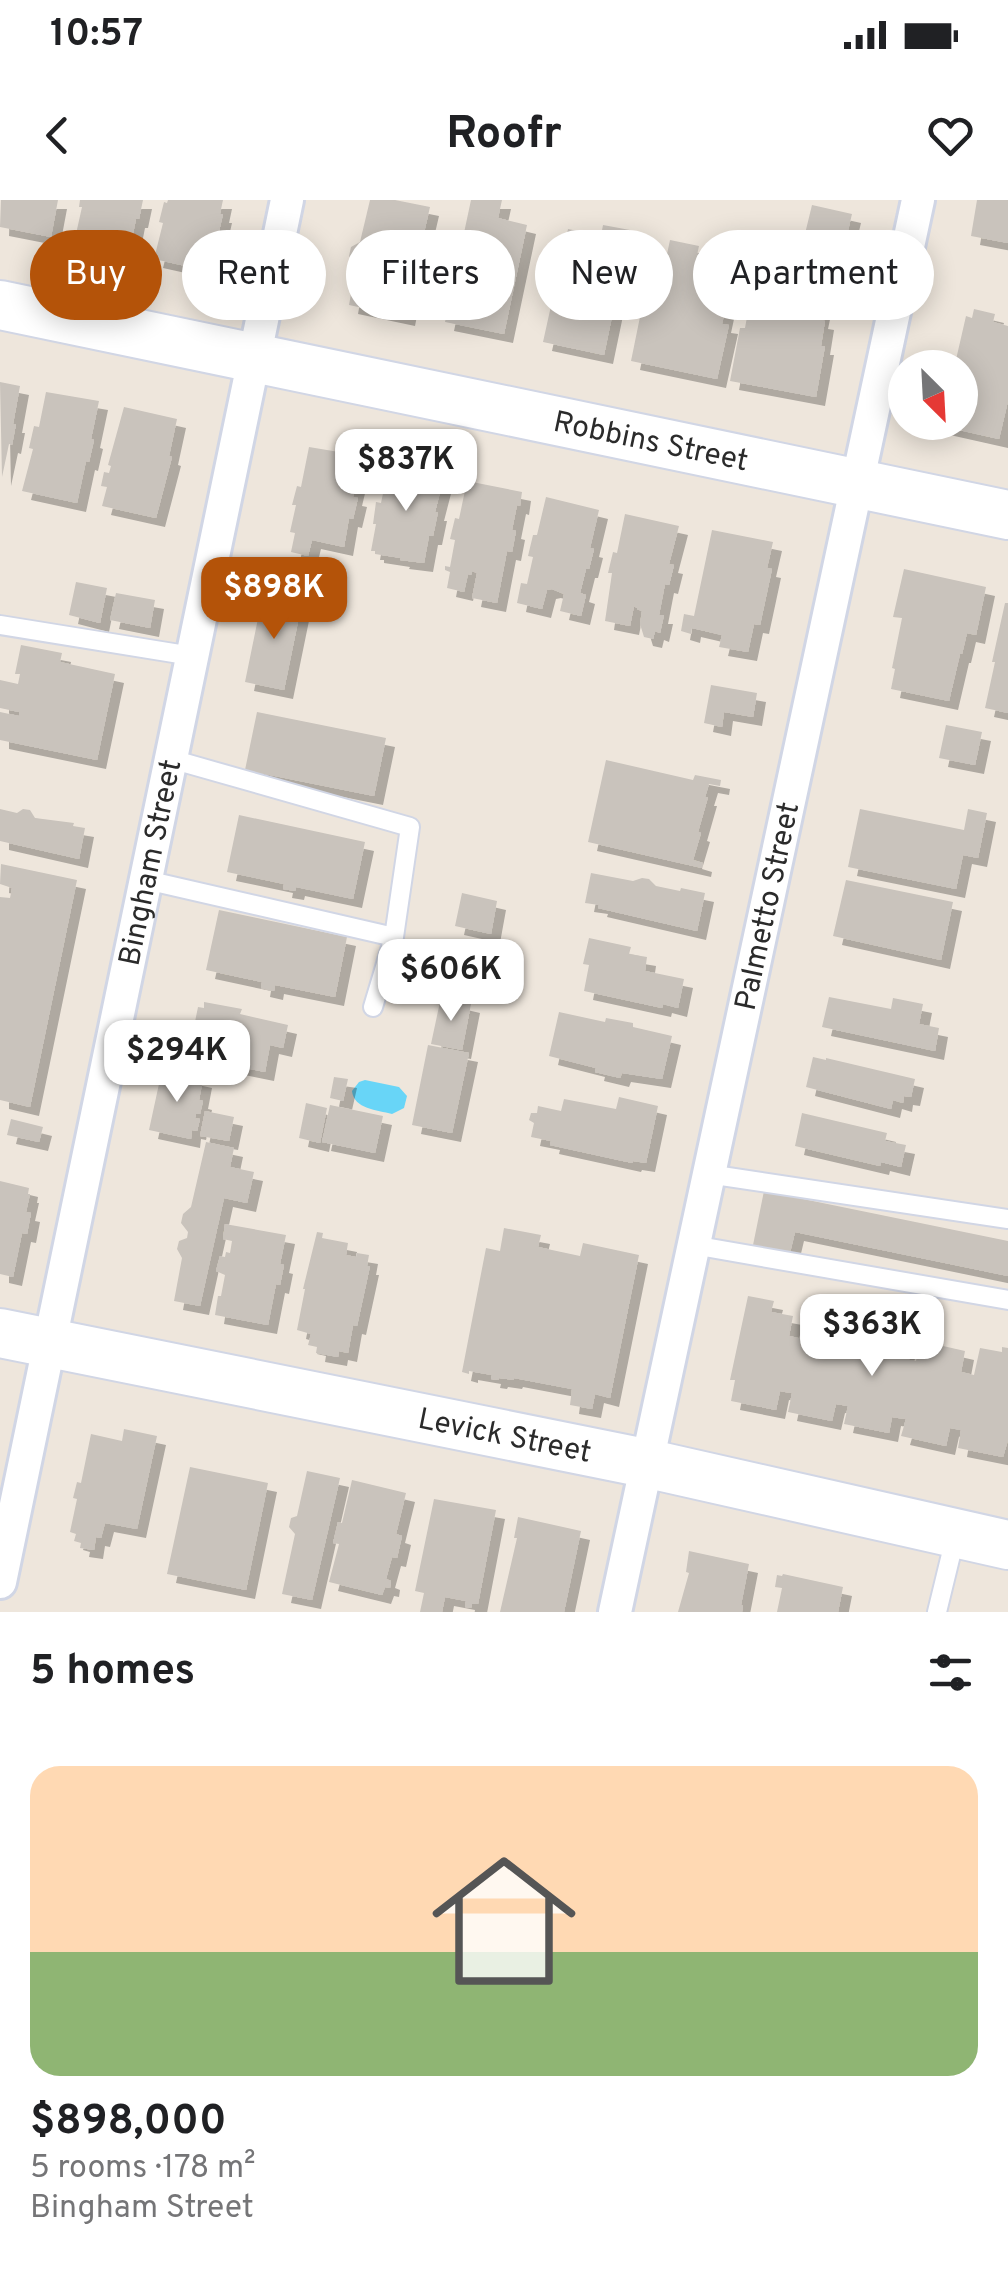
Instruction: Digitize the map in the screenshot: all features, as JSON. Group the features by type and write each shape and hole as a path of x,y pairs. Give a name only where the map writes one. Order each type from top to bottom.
{"main road":[{"name":"Robbins Street","path":"0,305 1008,515"},
{"name":"Levick Street","path":"0,1333 645,1464 1008,1545"}],"street":[{"name":"Bingham Street","path":"0,1582 287,200"},
{"name":"Palmetto Street","path":"614,1612 918,200"}],"lane":[{"path":"0,625 192,656"},
{"path":"171,758 410,827 394,937 374,1007"},
{"path":"146,880 394,937"},
{"path":"708,1174 1008,1219"},
{"path":"692,1245 1008,1300"},
{"path":"937,1612 956,1534"}],"water":[{"path":"365,1080 399,1087 407,1096 404,1108 392,1114 357,1102 352,1091"}],"building":[{"path":"1,200 58,200 52,230 30,233 0,227"},
{"path":"80,200 143,200 134,230 77,230"},
{"path":"223,200 219,230 182,230 182,265 162,261 163,223 159,222 164,202"},
{"path":"370,200 430,207 425,230 363,230"},
{"path":"471,200 502,200 498,218 527,225 515,282 515,230 465,230"},
{"path":"977,200 1008,200 1008,243 971,236"},
{"path":"812,205 852,214 848,230 806,230"},
{"path":"603,225 630,230 602,230"},
{"path":"673,241 693,245 693,320 723,320 722,324 729,325 717,379 631,361 639,320 673,320"},
{"path":"974,309 995,314 993,322 1008,326 1008,401 999,439 978,434 978,350 958,350 966,316 972,318"},
{"path":"445,320 507,320 504,334"},
{"path":"548,320 611,320 604,355 543,342"},
{"path":"746,320 825,321 816,397 730,381 740,328 745,328"},
{"path":"0,382 20,386 12,445 9,444 2,477"},
{"path":"46,392 99,401 91,439 94,440 77,503 22,491 33,449 29,448 34,426 39,427"},
{"path":"124,407 177,419 156,518 102,506 107,487 101,486 104,472 109,473"},
{"path":"309,447 366,454 344,547 312,540 308,556 291,552 295,533 290,532 296,505 292,505 297,486 301,487"},
{"path":"389,465 444,477 424,563 371,551 376,502 381,503"},
{"path":"467,481 522,492 512,530 516,531 512,552 507,551 497,603 472,598 477,573 472,571 464,592 447,588 450,572 445,566 450,567 455,540 450,539 455,518 459,519"},
{"path":"546,497 599,510 590,548 594,549 580,593 586,595 581,616 560,611 564,594 552,589 547,590 542,609 517,603 521,583 527,584 533,557 528,556"},
{"path":"625,514 679,526 669,564 674,565 669,585 665,584 659,615 664,615 660,633 655,631 653,639 644,637 642,611 634,606 630,626 605,621 612,573 608,573 613,552 617,553"},
{"path":"712,530 773,542 767,568 772,569 760,625 754,624 748,652 719,647 722,635 692,628 691,634 681,631 684,614 694,616"},
{"path":"904,569 986,587 976,635 967,633 949,701 891,689 902,618 893,617"},
{"path":"76,582 107,588 100,623 69,615"},
{"path":"116,593 155,600 150,628 110,620"},
{"path":"263,594 302,602 284,690 245,682"},
{"path":"1008,603 1008,713 985,708"},
{"path":"21,645 62,653 60,662 115,674 97,760 0,740 0,712 19,716 19,712 0,708 0,680 18,684 20,674 15,674"},
{"path":"711,685 757,693 753,717 724,712 722,727 704,723"},
{"path":"257,712 386,738 374,796 245,770"},
{"path":"946,725 982,732 975,765 939,758"},
{"path":"606,760 693,780 695,775 721,780 720,786 709,784 705,797 693,860 703,863 702,868 588,842"},
{"path":"0,809 17,813 30,810 35,818 85,828 79,859 0,841"},
{"path":"860,809 964,830 968,809 987,813 978,858 963,855 956,889 848,867"},
{"path":"239,815 365,842 353,899 296,887 295,891 283,889 284,884 227,872"},
{"path":"1,864 77,880 30,1107 0,1100 0,897 10,898 12,888 0,884"},
{"path":"591,873 633,881 649,879 656,886 705,893 697,931 585,903"},
{"path":"846,880 953,902 941,960 833,936"},
{"path":"462,893 497,901 491,934 455,926"},
{"path":"219,910 347,937 335,997 275,985 274,991 261,988 262,982 206,970"},
{"path":"589,938 631,947 629,954 647,957 645,971 684,979 678,1008 584,991 589,965 583,964"},
{"path":"441,997 471,1004 462,1050 431,1044"},
{"path":"829,997 891,1009 893,998 923,1004 919,1024 939,1028 935,1051 822,1027"},
{"path":"204,1002 242,1009 240,1014 288,1025 283,1048 270,1045 265,1072 188,1056 198,1007 204,1008"},
{"path":"559,1012 605,1022 606,1018 633,1023 633,1027 672,1036 662,1079 622,1073 620,1078 549,1056"},
{"path":"428,1045 469,1053 452,1133 412,1125"},
{"path":"813,1057 915,1079 911,1097 904,1096 903,1103 893,1100 891,1109 806,1087"},
{"path":"162,1070 203,1079 199,1100 203,1101 195,1118 200,1119 191,1139 149,1130"},
{"path":"334,1077 348,1079 343,1101 330,1098"},
{"path":"619,1097 658,1106 646,1163 550,1145 551,1141 531,1137 534,1123 529,1120 538,1106 561,1111 564,1099 616,1109"},
{"path":"306,1103 327,1108 320,1143 299,1138"},
{"path":"330,1105 383,1116 375,1153 322,1142"},
{"path":"205,1111 234,1117 229,1141 200,1136"},
{"path":"802,1113 887,1133 885,1141 906,1145 901,1167 881,1162 880,1166 795,1146"},
{"path":"11,1119 43,1127 39,1142 7,1135"},
{"path":"206,1142 234,1148 230,1167 254,1172 247,1203 224,1198 200,1306 174,1301 182,1258 177,1249 188,1232 181,1223 183,1214 191,1207"},
{"path":"0,1181 29,1188 30,1194 27,1234 22,1233 13,1277 0,1274"},
{"path":"764,1191 1008,1241 1008,1276 795,1232 789,1257 752,1250"},
{"path":"225,1224 286,1235 280,1285 276,1284 268,1325 215,1315 225,1275 216,1271 220,1256 230,1253 232,1241 223,1239"},
{"path":"504,1228 541,1235 538,1247 580,1256 583,1243 639,1255 610,1398 595,1394 592,1409 570,1405 572,1389 462,1372 486,1248 500,1251"},
{"path":"317,1232 323,1233 322,1238 348,1243 346,1255 369,1255 357,1326 353,1325 348,1353 339,1351 338,1357 316,1353 317,1347 308,1345 311,1334 297,1330"},
{"path":"748,1296 774,1301 771,1312 793,1316 789,1336 803,1339 808,1310 853,1319 847,1348 861,1351 865,1330 889,1335 891,1326 910,1330 904,1359 916,1361 922,1336 944,1340 943,1346 965,1351 961,1372 974,1375 980,1348 1002,1352 1002,1347 1008,1348 1008,1440 1003,1457 958,1448 961,1430 950,1428 946,1446 901,1436 906,1419 892,1417 889,1433 844,1424 848,1406 836,1404 832,1421 788,1412 792,1393 780,1391 776,1410 731,1401 735,1380 730,1380"},
{"path":"124,1429 157,1436 137,1529 105,1523 101,1538 96,1537 94,1550 80,1548 81,1543 74,1541 76,1534 70,1532 77,1499 73,1498 77,1482 81,1483 91,1434 122,1441"},
{"path":"190,1467 268,1483 246,1590 167,1574"},
{"path":"307,1471 340,1478 312,1600 282,1594 295,1534 289,1527 291,1518 297,1516"},
{"path":"352,1480 406,1493 396,1534 402,1536 397,1558 392,1557 386,1579 391,1581 390,1588 385,1587 382,1595 329,1582 339,1544 333,1543"},
{"path":"434,1499 496,1510 478,1604 471,1608 465,1607 466,1601 445,1597 442,1612 420,1612 424,1593 415,1591"},
{"path":"518,1517 581,1531 564,1612 500,1612"},
{"path":"689,1551 749,1564 742,1612 678,1612 689,1573"},
{"path":"777,1575 843,1587 838,1612 777,1612 782,1588 775,1587"}]}
